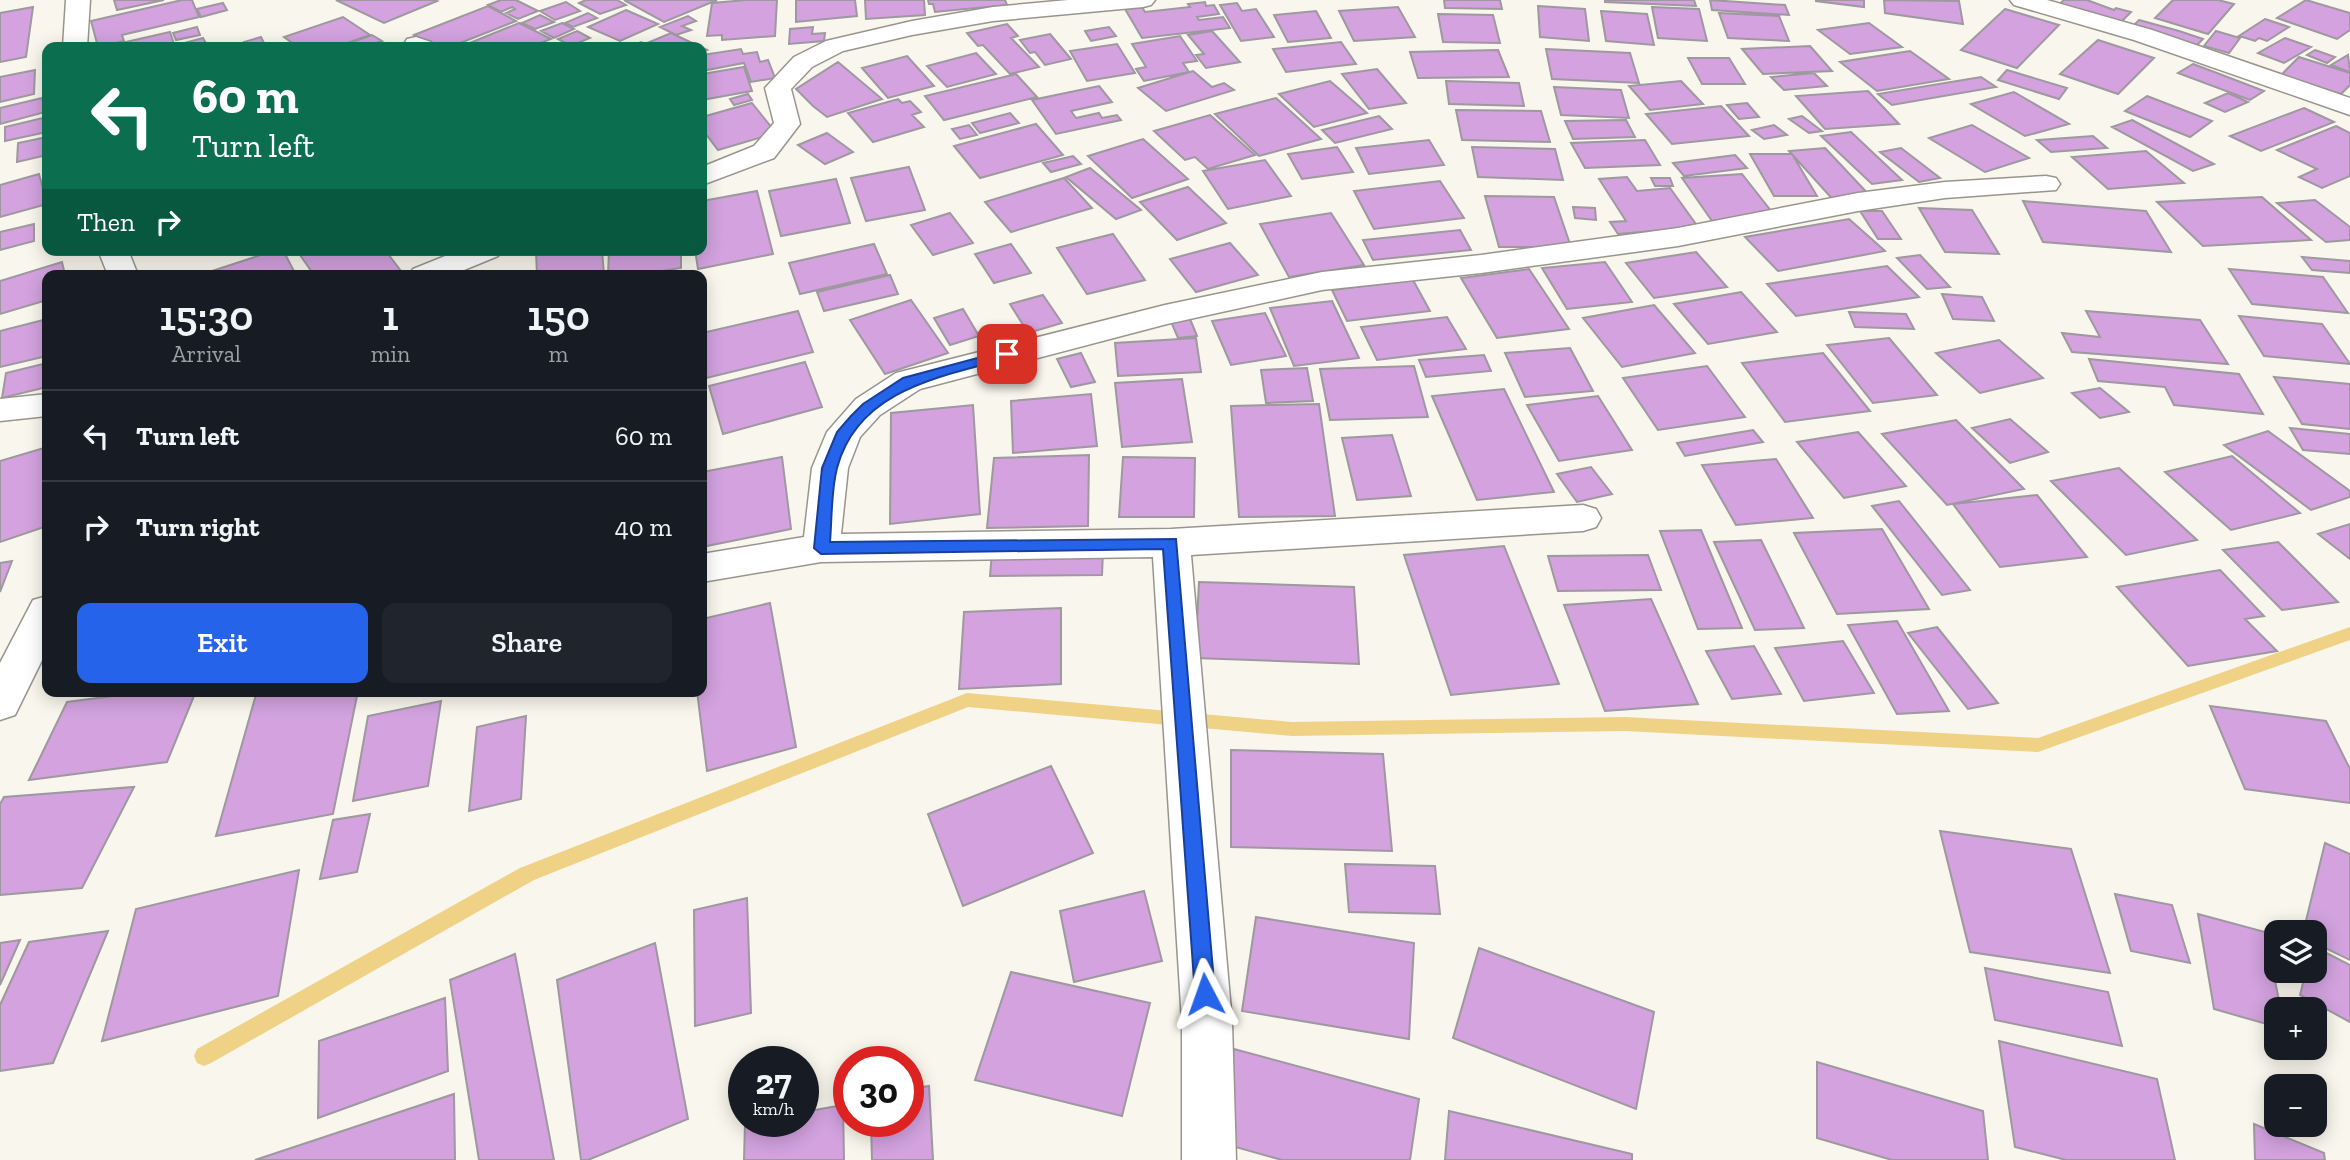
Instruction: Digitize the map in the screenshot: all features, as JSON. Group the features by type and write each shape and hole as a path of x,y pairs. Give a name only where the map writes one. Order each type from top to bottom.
{"street":[{"path":"75,42 78,0"},
{"path":"707,175 764,152 787,124 778,88 803,62 835,46 912,28 993,14 1143,0"},
{"path":"2022,0 2143,35 2350,107"},
{"path":"821,548 830,468 844,432 868,407 908,381 1165,315 1322,281 1481,264 1678,237 1858,202 1933,191 2046,184"},
{"path":"437,270 472,256"},
{"path":"0,410 42,406"},
{"path":"707,567 821,548 1171,543 1583,518"},
{"path":"1171,543 1207,1022 1209,1160"},
{"path":"22,680 42,625"}],"building":[{"path":"114,0 164,0 117,10"},
{"path":"182,0 192,0 199,17 122,35 124,41 120,42 97,42 91,21"},
{"path":"336,0 434,0 437,1 384,23"},
{"path":"501,0 516,0 538,11 518,19 506,13 515,9 512,7 501,12 488,5"},
{"path":"586,0 617,0 626,5 600,14 579,3"},
{"path":"624,0 717,0 664,22"},
{"path":"777,0 775,36 722,40 722,35 707,36 712,3"},
{"path":"796,0 855,0 857,16 796,22"},
{"path":"865,0 924,0 925,15 866,19"},
{"path":"928,0 1005,0 1007,5 935,12 933,4 929,4"},
{"path":"1444,0 1500,0 1502,9 1445,8"},
{"path":"1694,0 1696,6 1605,2"},
{"path":"1710,0 1785,5 1789,15 1712,10"},
{"path":"1816,0 1864,0 1864,7 1816,1"},
{"path":"1884,0 1959,1 1963,24 1885,13"},
{"path":"2064,0 2087,0 2114,10 2116,8 2131,12 2120,23 2058,5"},
{"path":"2173,0 2218,0 2234,4 2208,34 2155,18"},
{"path":"2306,0 2350,13 2350,30 2337,39 2277,18"},
{"path":"566,2 580,11 555,20 540,11"},
{"path":"1205,2 1206,6 1214,5 1219,14 1197,17 1199,20 1223,17 1230,28 1142,38 1125,9 1142,7 1145,12 1190,7 1188,4"},
{"path":"223,3 227,10 201,17 197,9"},
{"path":"1237,3 1242,11 1256,9 1274,37 1241,41 1220,5"},
{"path":"488,6 516,21 463,42 427,42 414,35"},
{"path":"1538,6 1585,9 1589,41 1540,37"},
{"path":"33,7 26,57 0,62 0,13"},
{"path":"1398,7 1415,37 1354,41 1339,11"},
{"path":"1652,7 1699,9 1707,41 1658,38"},
{"path":"2005,9 2059,25 2017,68 1961,50"},
{"path":"626,10 658,24 620,41 588,27"},
{"path":"1316,11 1331,38 1288,42 1274,15"},
{"path":"1601,11 1647,14 1654,45 1606,41"},
{"path":"588,13 597,18 573,27 565,23"},
{"path":"1719,13 1779,16 1789,41 1728,38"},
{"path":"1438,14 1493,15 1500,43 1443,42"},
{"path":"540,15 554,22 535,29 522,23"},
{"path":"688,16 696,21 682,26 691,30 676,35 660,27"},
{"path":"343,17 370,35 350,42 291,42 284,37"},
{"path":"2265,19 2289,27 2267,41 2259,38 2255,41 2239,36"},
{"path":"2139,20 2203,39 2196,46 2133,26"},
{"path":"519,23 551,39 543,42 472,42"},
{"path":"562,23 574,29 554,38 541,31"},
{"path":"1869,23 1902,47 1850,54 1818,30"},
{"path":"1007,24 1018,36 1011,38 1039,67 1010,74 983,45 978,46 967,33"},
{"path":"197,27 200,35 176,40 173,33"},
{"path":"813,27 812,34 825,33 824,41 789,44 790,29"},
{"path":"1109,27 1116,36 1091,41 1085,31"},
{"path":"577,31 590,38 580,42 564,42 558,39"},
{"path":"1212,31 1240,62 1206,68 1196,55 1204,54 1188,35"},
{"path":"2216,31 2240,38 2229,53 2204,46"},
{"path":"170,32 173,42 126,42"},
{"path":"671,33 690,42 650,42"},
{"path":"1050,34 1071,59 1045,65 1035,52 1030,53 1020,40"},
{"path":"372,35 382,41 379,42 352,42"},
{"path":"1180,36 1197,61 1183,63 1189,72 1144,81 1136,69 1146,67 1132,44"},
{"path":"261,37 264,42 244,42"},
{"path":"203,38 205,42 188,42"},
{"path":"2285,38 2311,47 2284,63 2258,53"},
{"path":"2098,40 2154,58 2118,94 2060,74"},
{"path":"1341,42 1356,64 1286,72 1273,49"},
{"path":"1117,44 1135,73 1087,81 1070,51"},
{"path":"1810,46 1832,71 1763,74 1742,49"},
{"path":"741,49 743,54 757,52 760,62 768,60 775,78 751,82 744,63 707,70 707,54"},
{"path":"1546,49 1630,53 1639,83 1552,79"},
{"path":"1498,50 1509,77 1418,78 1410,52"},
{"path":"2315,50 2335,57 2327,63 2307,55"},
{"path":"1910,51 1949,79 1877,91 1840,62"},
{"path":"976,53 996,74 947,87 927,66"},
{"path":"2348,55 2350,72 2331,65"},
{"path":"907,56 934,86 888,98 862,68"},
{"path":"2299,57 2350,73 2350,85 2341,94 2281,75"},
{"path":"1688,58 1729,58 1745,84 1702,84"},
{"path":"838,62 882,99 827,117 796,89"},
{"path":"2193,64 2264,91 2250,100 2178,73"},
{"path":"744,67 752,91 707,99 707,73"},
{"path":"1377,69 1406,103 1369,109 1342,74"},
{"path":"35,70 34,94 0,102 0,77"},
{"path":"2007,70 2067,88 2059,99 1998,80"},
{"path":"1193,71 1212,87 1224,83 1234,90 1166,111 1138,88"},
{"path":"1814,73 1827,86 1784,90 1771,77"},
{"path":"1016,74 1037,97 944,120 925,96"},
{"path":"1981,77 1996,87 1892,105 1878,94"},
{"path":"1330,81 1367,113 1314,127 1279,94"},
{"path":"1446,81 1519,83 1524,106 1449,104"},
{"path":"1681,81 1703,104 1650,110 1629,86"},
{"path":"1099,86 1112,102 1071,111 1076,118 1099,113 1102,118 1117,115 1121,120 1056,134 1032,100"},
{"path":"1554,87 1621,90 1629,118 1561,115"},
{"path":"1868,91 1899,124 1825,129 1796,96"},
{"path":"2014,92 2069,124 2025,136 1971,104"},
{"path":"2228,93 2248,102 2225,112 2205,103"},
{"path":"748,94 752,100 734,105 730,99"},
{"path":"2147,96 2212,121 2190,137 2125,111"},
{"path":"42,98 42,113 0,124 0,108"},
{"path":"1276,98 1321,139 1259,156 1215,114"},
{"path":"898,99 902,103 910,101 921,112 912,115 924,127 873,142 848,113"},
{"path":"752,103 776,133 718,150 707,136 707,116"},
{"path":"1747,103 1759,117 1739,119 1727,105"},
{"path":"1721,106 1749,136 1672,144 1646,114"},
{"path":"2304,108 2334,122 2261,151 2230,136"},
{"path":"1456,110 1541,111 1550,142 1462,140"},
{"path":"1010,113 1019,123 980,133 972,123"},
{"path":"1210,115 1255,155 1208,169 1195,157 1185,160 1154,131"},
{"path":"1379,116 1392,129 1335,143 1322,130"},
{"path":"1802,116 1822,131 1809,133 1789,119"},
{"path":"42,118 42,133 5,141 5,127"},
{"path":"1626,120 1635,137 1573,139 1565,121"},
{"path":"2132,120 2214,164 2193,171 2112,127"},
{"path":"1036,124 1063,155 980,178 954,146"},
{"path":"969,125 977,135 960,139 952,129"},
{"path":"1774,125 1787,135 1764,139 1752,130"},
{"path":"1972,125 2029,158 1985,172 1929,138"},
{"path":"2336,126 2350,133 2350,176 2322,188 2299,177 2317,169 2277,150"},
{"path":"1851,132 1902,180 1872,184 1821,136"},
{"path":"827,133 853,152 825,164 798,145"},
{"path":"2093,136 2107,148 2051,152 2037,140"},
{"path":"42,138 42,156 17,162 18,143"},
{"path":"1143,139 1188,179 1132,198 1088,156"},
{"path":"1429,140 1444,165 1369,174 1356,148"},
{"path":"1645,140 1660,165 1585,168 1571,143"},
{"path":"1337,147 1353,172 1302,179 1288,154"},
{"path":"1472,147 1555,149 1563,180 1478,177"},
{"path":"1825,148 1873,199 1836,203 1789,151"},
{"path":"1901,148 1940,178 1919,182 1880,152"},
{"path":"2146,151 2184,183 2108,189 2072,157"},
{"path":"1750,154 1792,154 1817,196 1774,196"},
{"path":"1735,155 1747,168 1684,176 1673,163"},
{"path":"1073,156 1081,164 1051,172 1043,163"},
{"path":"1265,160 1291,196 1228,209 1203,171"},
{"path":"909,167 925,210 866,221 851,178"},
{"path":"1090,168 1141,210 1116,219 1066,177"},
{"path":"39,174 42,205 0,217 0,185"},
{"path":"1742,174 1775,216 1712,221 1682,178"},
{"path":"1627,177 1637,191 1670,188 1698,227 1618,234 1610,222 1626,221 1599,179"},
{"path":"1064,178 1092,208 1011,232 985,202"},
{"path":"1651,178 1670,178 1673,186 1655,186"},
{"path":"836,179 850,223 781,236 769,191"},
{"path":"1440,181 1464,218 1374,229 1354,191"},
{"path":"1188,187 1226,223 1177,240 1140,202"},
{"path":"757,191 773,254 698,269 696,256 707,256 707,200"},
{"path":"1485,196 1554,197 1571,247 1499,247"},
{"path":"2262,197 2311,240 2203,246 2157,202"},
{"path":"2315,200 2350,227 2350,240 2326,242 2277,203"},
{"path":"2023,201 2146,211 2171,252 2043,242"},
{"path":"1573,207 1595,208 1596,220 1575,218"},
{"path":"1919,208 1972,210 1999,254 1945,252"},
{"path":"1860,211 1882,211 1901,239 1878,239"},
{"path":"950,213 973,243 933,255 911,225"},
{"path":"1331,213 1364,265 1289,277 1260,224"},
{"path":"1849,219 1885,251 1778,271 1745,237"},
{"path":"34,224 34,241 0,250 0,232"},
{"path":"1460,230 1471,250 1373,260 1363,240"},
{"path":"1113,234 1145,280 1087,294 1057,248"},
{"path":"1230,243 1258,275 1196,292 1170,259"},
{"path":"874,244 887,274 800,294 789,263"},
{"path":"1011,244 1031,273 994,283 975,254"},
{"path":"1696,252 1727,287 1654,298 1626,263"},
{"path":"1920,255 1950,287 1927,289 1897,258"},
{"path":"258,256 286,256 293,270 215,270"},
{"path":"301,256 390,256 400,270 310,270"},
{"path":"536,256 602,256 604,270 537,270"},
{"path":"609,256 681,256 681,268 608,270"},
{"path":"2302,257 2350,261 2350,273 2312,270"},
{"path":"62,262 64,270 42,270 42,301 0,314 0,281"},
{"path":"1605,262 1632,302 1567,309 1542,268"},
{"path":"1887,266 1919,297 1796,316 1767,284"},
{"path":"1529,269 1569,329 1497,338 1461,278"},
{"path":"2229,269 2323,277 2348,313 2252,304"},
{"path":"890,275 898,294 824,311 817,292"},
{"path":"1413,280 1430,311 1347,321 1332,290"},
{"path":"1741,292 1777,332 1708,344 1674,304"},
{"path":"1942,294 1982,297 1994,321 1953,319"},
{"path":"1043,295 1062,323 1028,333 1010,304"},
{"path":"911,300 948,353 885,374 850,320"},
{"path":"1332,301 1359,358 1294,366 1270,308"},
{"path":"1654,305 1695,353 1622,367 1583,318"},
{"path":"963,309 979,336 950,345 934,318"},
{"path":"798,311 813,352 707,378 707,332"},
{"path":"2086,311 2200,320 2228,364 2072,352 2062,333 2100,337"},
{"path":"1849,312 1906,314 1914,329 1855,327"},
{"path":"1265,313 1286,356 1231,365 1212,321"},
{"path":"1188,314 1197,336 1178,338 1169,317"},
{"path":"2239,316 2322,324 2350,364 2264,356"},
{"path":"1447,317 1466,349 1377,360 1361,327"},
{"path":"42,320 42,357 0,367 0,331"},
{"path":"1196,338 1201,372 1118,376 1115,343"},
{"path":"1889,338 1937,395 1873,403 1827,345"},
{"path":"1999,340 2043,378 1980,393 1936,353"},
{"path":"1570,348 1593,391 1525,397 1505,353"},
{"path":"1081,353 1095,382 1071,387 1057,359"},
{"path":"1823,353 1870,411 1785,422 1742,363"},
{"path":"1484,355 1491,371 1426,377 1419,360"},
{"path":"2089,359 2239,374 2263,414 2174,405 2165,387 2098,381"},
{"path":"805,362 822,407 723,434 709,386"},
{"path":"42,364 42,388 2,398 6,373"},
{"path":"1414,366 1428,417 1330,420 1320,369"},
{"path":"1707,366 1745,417 1658,430 1623,378"},
{"path":"1307,368 1313,401 1266,403 1261,370"},
{"path":"2274,377 2350,384 2350,429 2302,424"},
{"path":"1182,379 1192,442 1122,447 1115,383"},
{"path":"2100,388 2129,412 2100,418 2072,393"},
{"path":"1504,389 1554,492 1477,500 1432,396"},
{"path":"1091,394 1097,446 1013,453 1011,401"},
{"path":"1598,396 1632,450 1559,461 1527,405"},
{"path":"1319,404 1335,516 1239,517 1231,406"},
{"path":"973,405 980,514 890,524 891,413"},
{"path":"2010,419 2048,452 2010,463 1972,428"},
{"path":"1956,420 2024,489 1947,505 1882,434"},
{"path":"2290,428 2350,434 2350,454 2303,450"},
{"path":"1753,430 1763,442 1685,456 1677,443"},
{"path":"2268,431 2350,491 2350,497 2311,510 2224,445"},
{"path":"1858,432 1906,486 1844,498 1797,442"},
{"path":"1392,435 1411,496 1357,500 1342,438"},
{"path":"42,448 42,528 0,542 0,461"},
{"path":"1089,455 1088,526 987,528 994,458"},
{"path":"2232,456 2300,513 2231,530 2165,472"},
{"path":"782,457 791,529 707,546 707,471"},
{"path":"1123,457 1195,458 1194,517 1119,517"},
{"path":"1776,459 1813,518 1736,525 1702,465"},
{"path":"1591,467 1612,494 1577,502 1557,474"},
{"path":"2119,468 2197,540 2126,555 2051,481"},
{"path":"2037,495 2087,557 2000,567 1953,504"},
{"path":"1899,501 1970,590 1942,595 1872,506"},
{"path":"2350,524 2350,559 2318,534"},
{"path":"1882,529 1929,609 1837,614 1794,533"},
{"path":"1701,530 1742,628 1698,629 1660,531"},
{"path":"1761,540 1804,628 1755,630 1714,542"},
{"path":"2278,542 2338,602 2282,610 2223,550"},
{"path":"1504,546 1559,684 1451,695 1404,555"},
{"path":"1103,551 1102,575 990,576 992,552"},
{"path":"1648,555 1661,590 1558,591 1548,556"},
{"path":"12,561 0,592 0,563"},
{"path":"2220,570 2264,616 2245,619 2277,651 2188,666 2117,587"},
{"path":"1199,582 1354,587 1359,664 1195,658"},
{"path":"1651,599 1698,704 1605,711 1564,605"},
{"path":"770,603 796,747 707,771 698,697 707,697 707,618"},
{"path":"1061,608 1061,684 959,689 964,612"},
{"path":"1897,621 1949,711 1897,714 1848,625"},
{"path":"1937,627 1998,703 1968,709 1908,633"},
{"path":"1843,641 1874,693 1804,701 1775,648"},
{"path":"1754,646 1781,694 1732,699 1706,651"},
{"path":"105,697 194,697 167,762 29,780 67,702"},
{"path":"255,697 357,697 333,814 216,836"},
{"path":"441,701 428,786 353,801 368,716"},
{"path":"2210,706 2326,721 2350,769 2350,803 2245,789"},
{"path":"526,716 521,799 469,811 477,727"},
{"path":"1231,750 1383,754 1392,851 1231,847"},
{"path":"1051,766 1093,853 963,906 928,814"},
{"path":"134,787 82,888 0,895 0,804 4,797"},
{"path":"370,814 357,872 320,879 333,820"},
{"path":"1940,831 2071,849 2110,973 1970,952"},
{"path":"2325,843 2350,854 2350,960 2327,949 2327,920 2306,920"},
{"path":"1345,864 1435,866 1440,914 1349,912"},
{"path":"299,870 278,996 102,1041 136,909"},
{"path":"1144,891 1162,961 1074,982 1060,911"},
{"path":"2115,894 2172,905 2190,963 2131,951"},
{"path":"747,898 751,1013 695,1026 694,910"},
{"path":"2198,914 2264,932 2264,983 2275,983 2278,997 2264,997 2264,1023 2214,1009"},
{"path":"1256,917 1414,943 1409,1039 1242,1011"},
{"path":"108,931 53,1063 0,1071 0,1005 29,942"},
{"path":"20,940 0,985 0,943"},
{"path":"655,943 688,1119 588,1160 581,1160 557,980"},
{"path":"1479,948 1654,1012 1636,1109 1453,1038"},
{"path":"2327,953 2350,965 2350,1022 2327,1010 2327,997 2300,995 2303,983 2327,983"},
{"path":"515,954 554,1160 479,1160 450,980"},
{"path":"1985,968 2108,992 2122,1046 1995,1020"},
{"path":"1011,972 1150,1003 1122,1116 975,1080"},
{"path":"445,998 448,1071 318,1118 319,1041"},
{"path":"1999,1041 2157,1079 2175,1160 2066,1160 2015,1147"},
{"path":"1234,1049 1419,1099 1410,1160 1282,1160 1211,1140"},
{"path":"1817,1062 1983,1111 1988,1160 1892,1160 1817,1138"},
{"path":"929,1086 933,1160 872,1160 871,1137 924,1137 924,1087"},
{"path":"454,1094 455,1160 255,1160"},
{"path":"833,1107 833,1137 844,1137 844,1160 744,1160 745,1137 819,1137 819,1109"},
{"path":"1449,1111 1632,1154 1632,1160 1445,1160"},
{"path":"2254,1124 2264,1128 2264,1137 2285,1137 2324,1153 2325,1160 2255,1160"}],"waterway":[{"path":"204,1056 527,874 967,700 1292,729 1625,724 2038,745 2350,633"}],"route":[{"path":"1007,354 908,381 868,407 856,419 844,432 830,468 821,548 1171,543 1205,994"}]}
